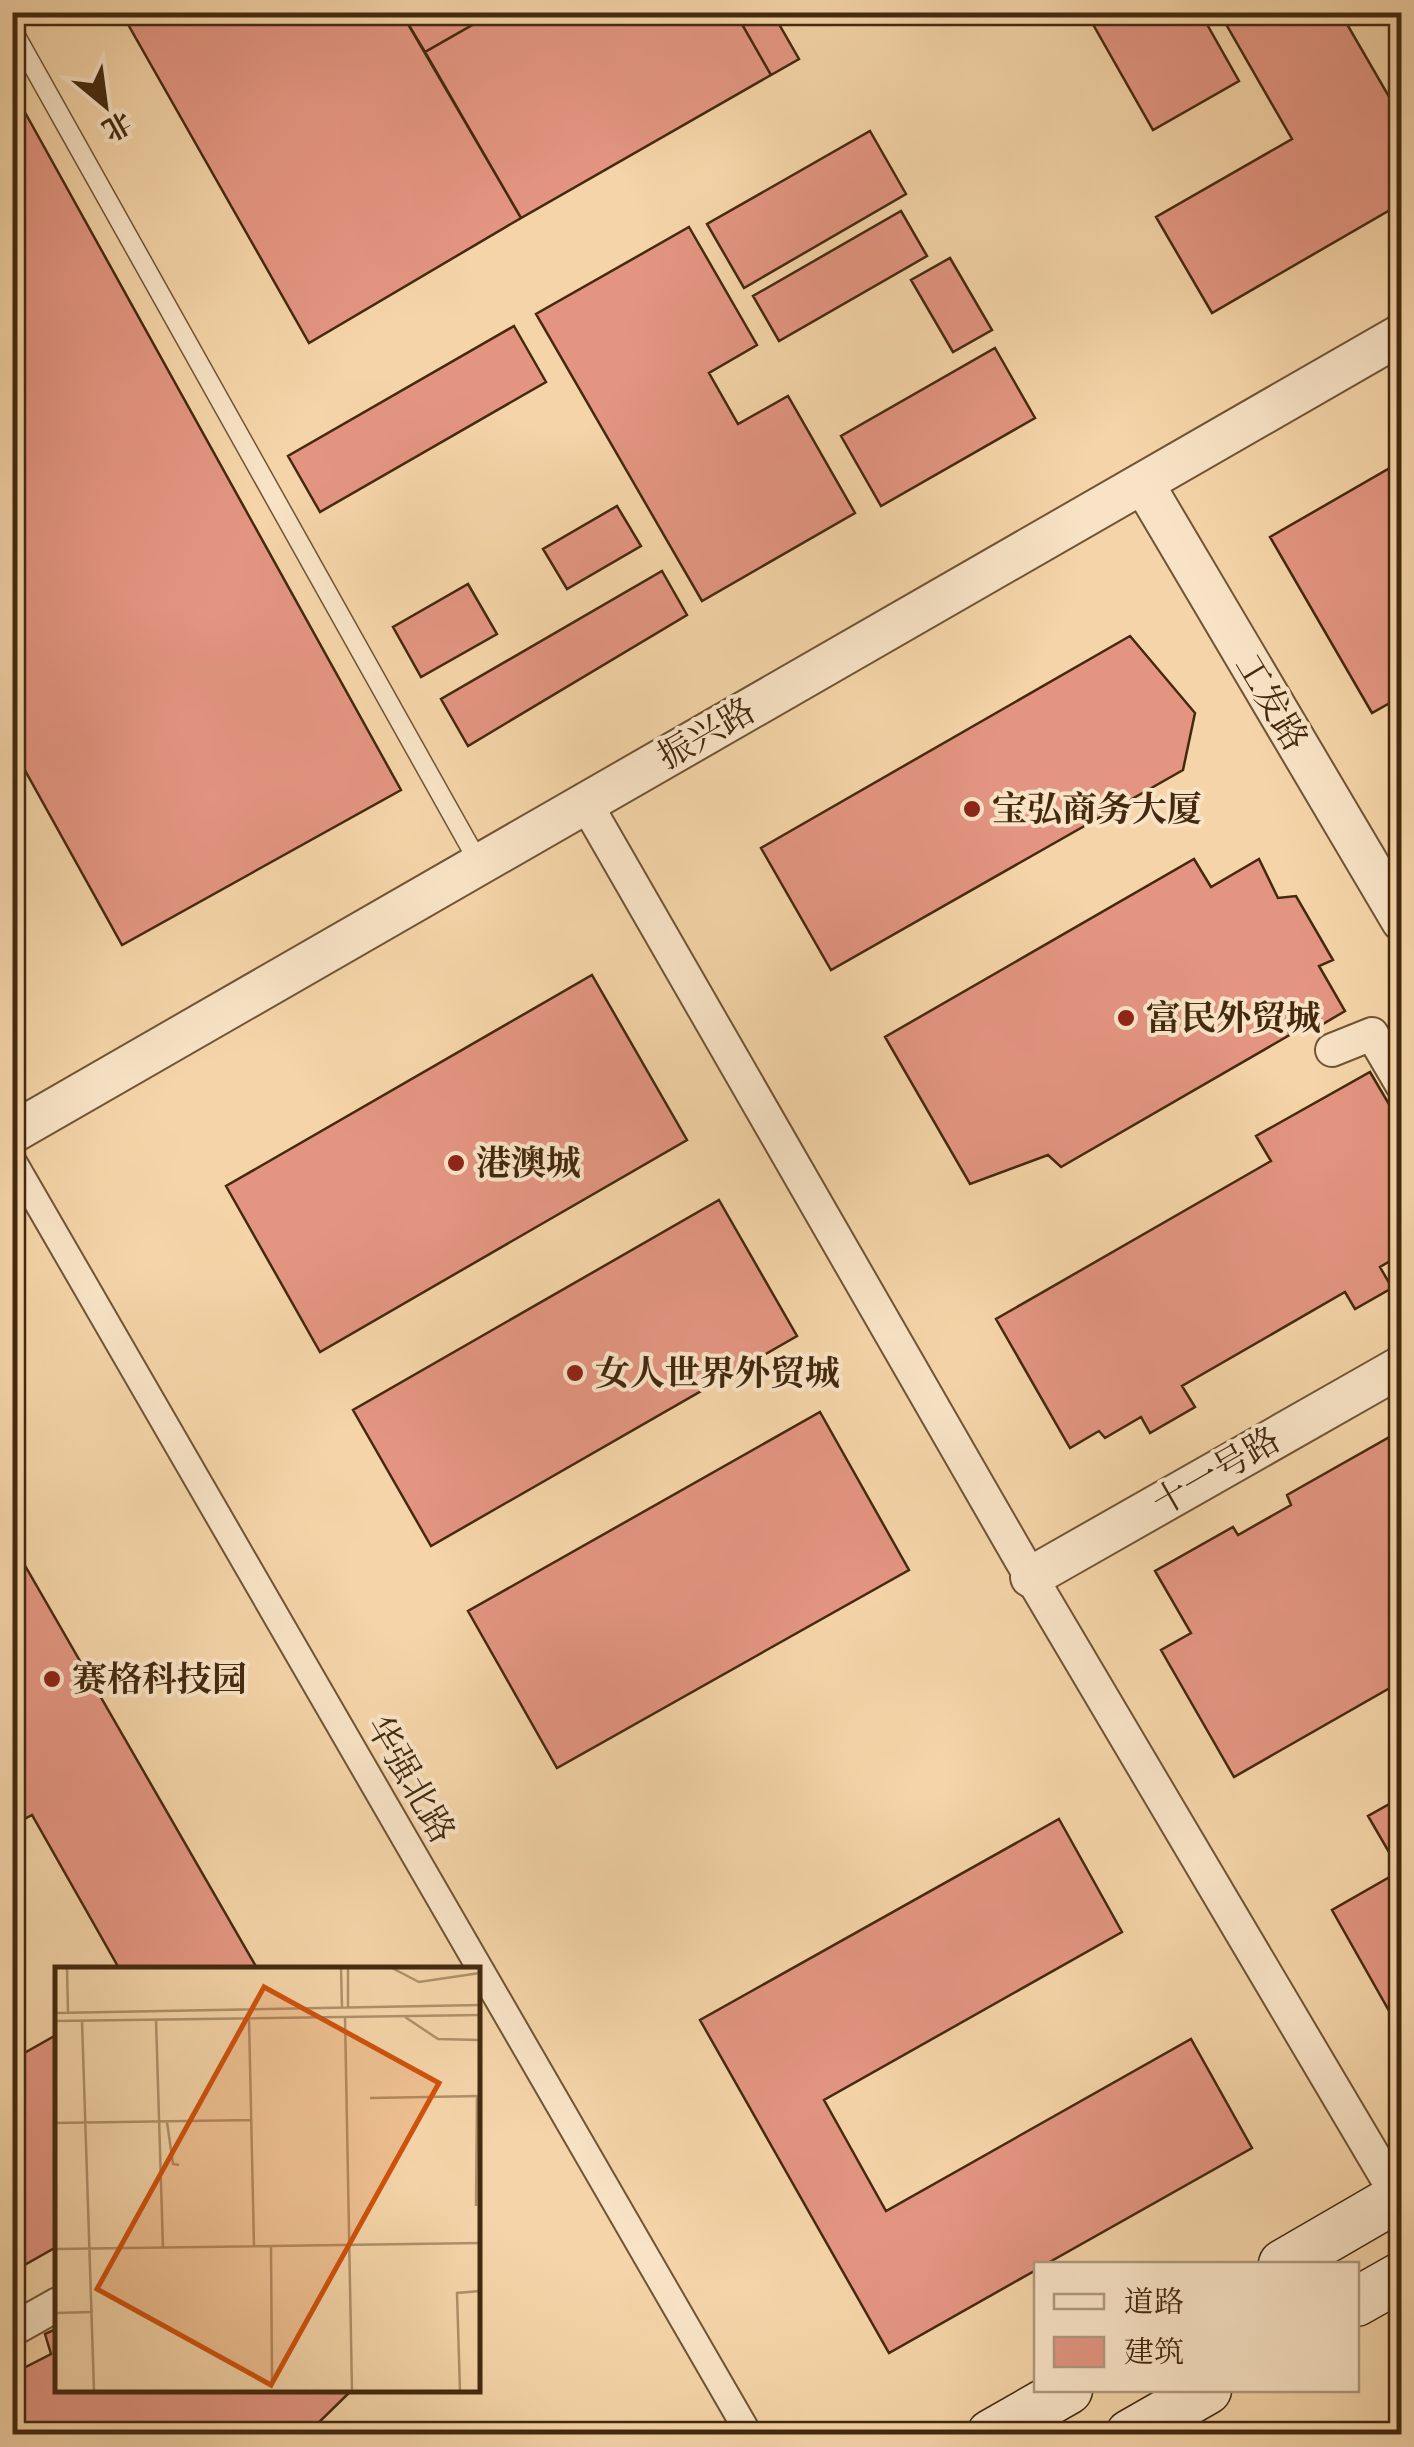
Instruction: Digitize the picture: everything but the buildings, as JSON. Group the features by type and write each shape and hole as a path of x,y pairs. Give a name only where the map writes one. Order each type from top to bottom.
{"main road":[{"path":"1285,2262 1400,2196"},
{"path":"1359,2300 1402,2276"},
{"path":"991,2434 1064,2392"},
{"path":"1130,2434 1204,2392"}],"street":[{"name":"振兴路","path":"12,1133 1402,334"},
{"name":"工发路","path":"1144,482 1402,921"},
{"path":"585,802 1031,1577 1400,2196"},
{"path":"1332,1050 1372,1034 1402,1084"},
{"name":"华强北路","path":"12,1159 478,1967"},
{"name":"十一号路","path":"1031,1577 1402,1366"},
{"name":"华强北路","path":"480,1970 748,2434"},
{"path":"12,2330 55,2306"}],"lane":[{"path":"12,28 479,863"}],"place":[{"name":"宝弘商务大厦","path":"972,809"},
{"name":"富民外贸城","path":"1126,1018"},
{"name":"港澳城","path":"456,1163"},
{"name":"女人世界外贸城","path":"575,1373"},
{"name":"赛格科技园","path":"52,1679"}]}
